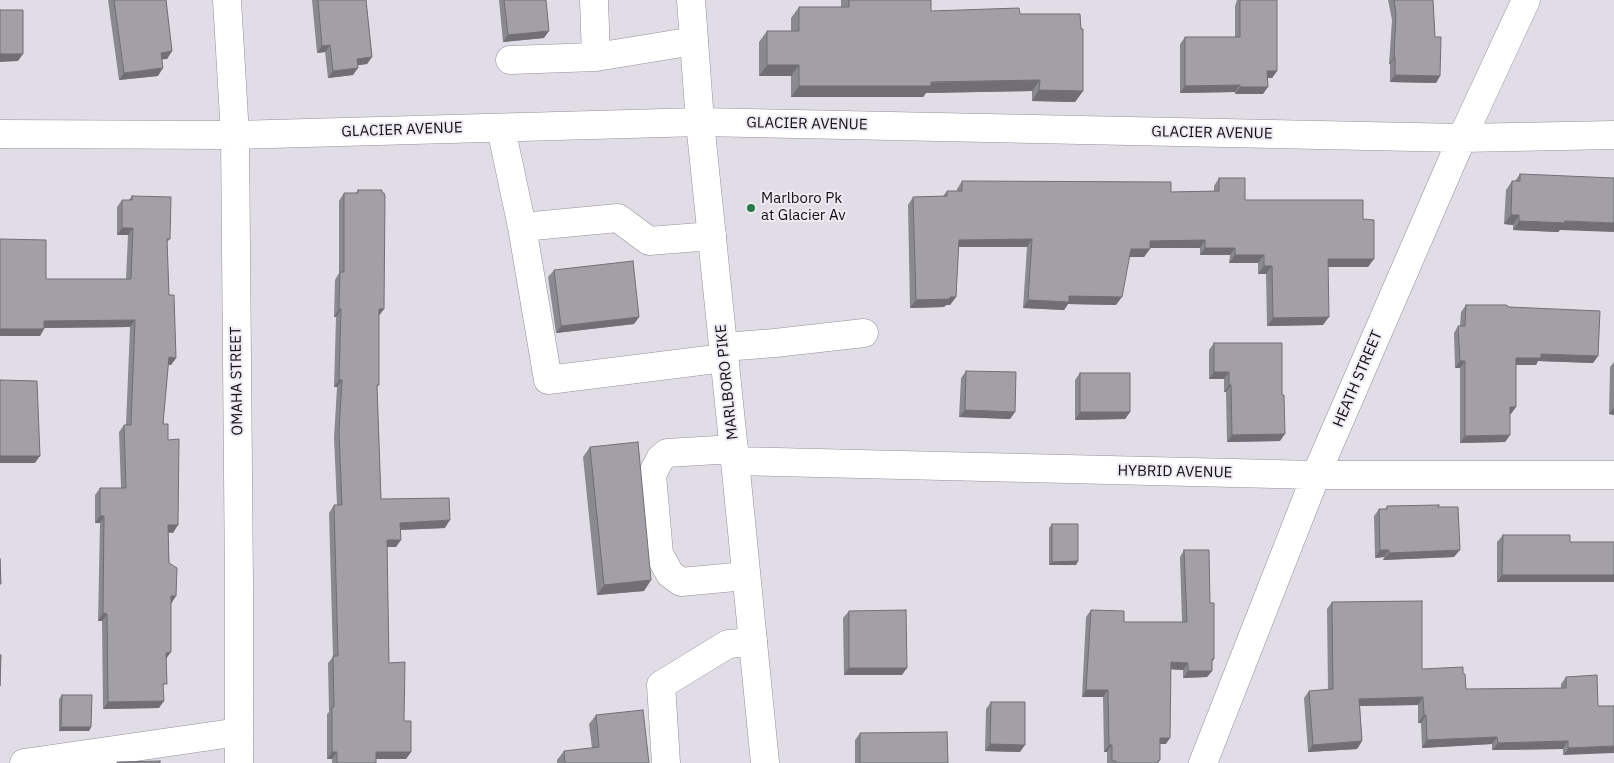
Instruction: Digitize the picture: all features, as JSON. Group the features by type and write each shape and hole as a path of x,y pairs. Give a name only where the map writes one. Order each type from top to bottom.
{"street":[{"name":"OMAHA STREET","path":"227,0 235,135 240,585 239,763"},
{"path":"594,0 596,58"},
{"name":"MARLBORO PIKE","path":"691,0 700,122 735,455 764,763"},
{"name":"HEATH STREET","path":"1203,763 1316,475 1462,138 1526,0"},
{"path":"510,60 596,58 694,41"},
{"name":"GLACIER AVENUE","path":"0,134 235,135 700,122 1462,138 1614,135"},
{"path":"501,128 522,227 548,380 775,343 864,333"},
{"path":"522,227 618,218 648,241 712,236"},
{"name":"HYBRID AVENUE","path":"746,576 681,582 670,574 658,554 652,475 660,459 667,453 1316,475 1614,475"},
{"path":"666,763 661,685 728,644 753,642"},
{"path":"24,763 239,732"}],"building":[{"path":"114,0 166,0 172,51 161,53 163,68 124,73"},
{"path":"318,0 366,0 372,57 357,59 358,68 333,71 330,45 322,46"},
{"path":"504,0 546,0 549,31 508,35"},
{"path":"849,0 931,0 931,11 1019,8 1020,14 1080,14 1081,29 1083,29 1083,91 1039,90 1040,80 931,82 931,86 799,86 799,65 767,65 767,31 799,31 799,7 849,7"},
{"path":"1240,0 1277,0 1277,71 1267,71 1268,87 1240,87 1240,85 1185,86 1185,37 1240,37"},
{"path":"1394,0 1433,0 1435,37 1441,37 1440,76 1395,75 1396,13"},
{"path":"0,10 23,10 23,54 0,54"},
{"path":"1520,174 1614,178 1614,223 1519,221 1519,215 1511,215 1512,181 1520,181"},
{"path":"1219,178 1245,178 1245,200 1363,200 1363,219 1374,220 1374,259 1328,259 1329,317 1273,318 1272,266 1264,266 1264,255 1235,255 1235,248 1205,248 1205,240 1150,241 1150,249 1131,249 1122,297 1069,296 1069,302 1028,300 1032,239 959,240 956,297 950,297 950,299 916,300 913,197 947,196 947,191 962,191 962,181 1171,182 1171,192 1219,191"},
{"path":"358,190 382,190 385,196 384,309 379,309 379,385 377,385 381,499 449,498 450,520 400,523 401,540 387,540 389,663 405,662 404,721 411,721 411,752 376,752 376,763 337,763 337,752 332,752 332,707 334,707 333,656 338,656 334,505 342,505 339,431 342,380 339,380 340,272 344,272 344,193 358,193"},
{"path":"132,196 171,197 170,239 167,239 169,295 174,295 176,358 169,357 163,424 168,424 168,440 179,439 178,525 168,525 169,563 177,568 176,596 171,596 171,652 166,653 167,684 163,684 164,701 108,702 107,614 103,613 104,516 100,516 100,488 126,488 124,425 131,425 135,320 44,321 44,329 0,329 0,239 46,240 46,279 131,279 133,228 122,228 122,200 132,200"},
{"path":"633,261 639,317 561,326 554,270"},
{"path":"1466,305 1506,305 1509,307 1600,311 1598,356 1541,354 1541,358 1516,358 1516,407 1510,407 1510,435 1465,436 1465,361 1460,361 1458,326 1465,326"},
{"path":"1214,343 1282,343 1282,395 1284,395 1285,434 1232,435 1229,372 1214,372"},
{"path":"966,371 1016,372 1015,412 965,410"},
{"path":"1080,373 1130,373 1130,412 1080,412"},
{"path":"0,380 37,381 40,456 0,456"},
{"path":"638,442 651,580 604,585 590,447"},
{"path":"1439,505 1438,507 1458,507 1460,550 1389,553 1389,550 1380,550 1379,509 1387,509 1387,506"},
{"path":"1052,524 1078,524 1078,561 1052,562"},
{"path":"1503,535 1570,535 1570,542 1614,542 1614,575 1502,575"},
{"path":"1184,550 1209,550 1210,603 1214,603 1214,659 1212,659 1212,671 1188,671 1188,663 1171,662 1170,738 1160,738 1160,760 1158,763 1116,763 1116,761 1112,761 1112,745 1109,745 1108,690 1086,690 1091,610 1124,611 1124,622 1187,622"},
{"path":"1422,601 1422,669 1463,667 1466,689 1566,688 1566,677 1597,675 1598,706 1614,706 1614,746 1568,748 1568,741 1498,743 1497,737 1427,740 1423,697 1359,699 1362,741 1313,745 1309,691 1333,689 1332,602"},
{"path":"906,610 907,668 849,668 849,611"},
{"path":"62,695 92,695 91,727 61,727"},
{"path":"991,702 1025,702 1025,745 990,744"},
{"path":"643,710 649,763 565,763 564,751 599,747 596,715"},
{"path":"947,732 948,763 860,763 860,733"},
{"path":"160,761 160,763 117,763 117,762"}],"place":[{"name":"Marlboro Pk at Glacier Av","path":"751,208"}]}
